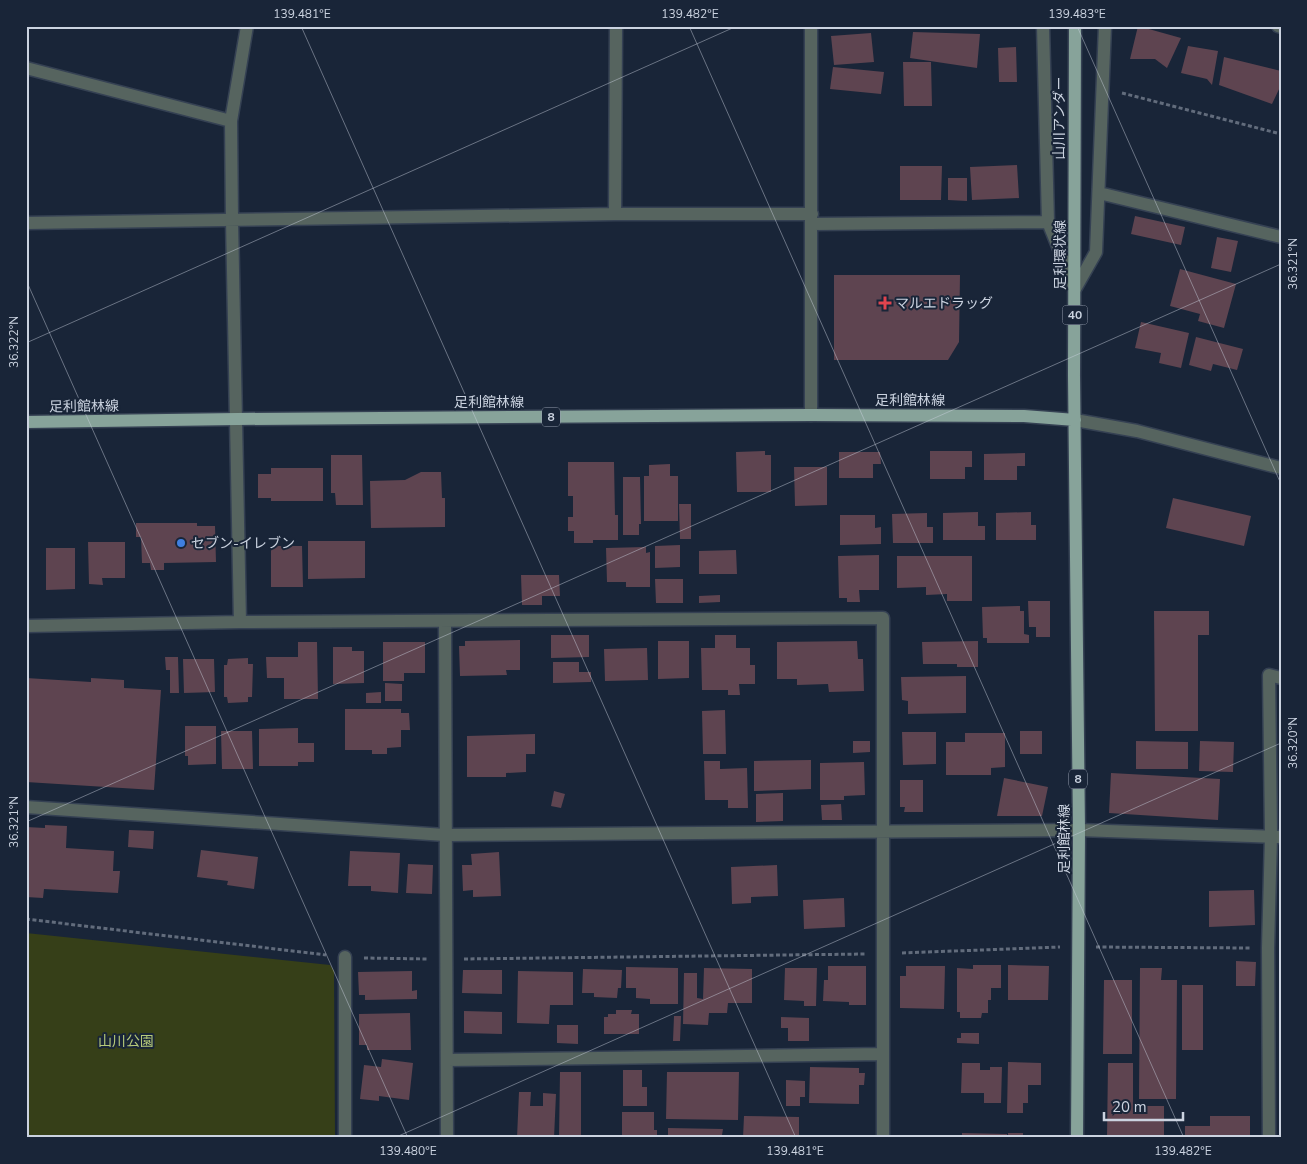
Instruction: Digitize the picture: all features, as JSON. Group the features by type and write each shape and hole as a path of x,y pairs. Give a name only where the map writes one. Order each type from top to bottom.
{"main road":[{"name":"山川アンダー","path":"1074,26 1074,209"},
{"name":"足利環状線","path":"1074,209 1075,420"},
{"name":"足利館林線","path":"26,422 812,414 1024,416 1075,420 1079,830 1076,1138"}],"street":[{"path":"240,622 231,121 247,26"},
{"path":"615,214 616,26"},
{"path":"811,26 812,414"},
{"path":"1043,26 1048,222 1075,289"},
{"path":"1075,289 1096,252 1105,26"},
{"path":"26,68 231,121"},
{"path":"1099,193 1281,238"},
{"path":"26,223 615,214 1048,222"},
{"path":"1075,420 1137,431 1281,468"},
{"path":"26,626 240,622 883,618 883,1138"},
{"path":"445,621 448,1138"},
{"path":"1269,1138 1275,1052 1268,948 1276,837 1269,675 1281,678"},
{"path":"26,808 445,835 1079,830 1276,837"},
{"path":"345,958 345,1138"},
{"path":"447,1060 883,1054"}],"path":[{"path":"1118,92 1281,134"},
{"path":"26,920 345,958 447,959 883,954 1078,947 1268,948"}],"green space":[{"name":"山川公園","path":"26,933 330,965 334,971 335,1138 26,1138"}],"building":[{"path":"1138,26 1181,38 1167,68 1155,59 1130,59"},
{"path":"913,32 980,34 977,68 910,58"},
{"path":"871,33 874,62 834,65 831,36"},
{"path":"1188,46 1218,51 1212,85 1207,79 1181,73"},
{"path":"1016,47 1017,82 999,82 998,48"},
{"path":"1224,57 1281,71 1281,85 1272,104 1219,85"},
{"path":"903,62 931,62 932,106 904,106"},
{"path":"833,67 884,72 881,94 830,89"},
{"path":"1017,165 1019,198 972,200 970,167"},
{"path":"900,166 942,166 941,200 900,200"},
{"path":"948,178 967,178 967,201 948,200"},
{"path":"1135,216 1185,227 1181,245 1131,234"},
{"path":"1217,237 1238,241 1231,272 1211,268"},
{"path":"1180,269 1236,284 1224,328 1198,321 1200,314 1170,306"},
{"path":"834,275 960,275 959,342 948,360 834,360"},
{"path":"1141,322 1189,333 1181,368 1159,363 1161,353 1135,348"},
{"path":"1196,337 1243,349 1237,370 1213,364 1211,371 1189,365"},
{"path":"765,451 765,455 771,455 771,492 737,492 736,452"},
{"path":"930,451 972,451 972,467 965,467 965,479 930,479"},
{"path":"839,452 880,452 881,464 873,464 873,478 839,478"},
{"path":"1025,453 1025,466 1017,466 1017,480 984,480 984,454"},
{"path":"331,455 362,455 363,505 336,505 335,493 331,493"},
{"path":"568,462 614,462 615,515 618,515 618,540 593,540 593,543 574,543 574,531 568,531 568,517 573,517 573,496 568,496"},
{"path":"670,464 670,476 678,476 678,521 644,521 644,476 649,476 649,465"},
{"path":"794,467 827,467 827,505 795,506"},
{"path":"271,468 323,468 323,501 271,501 271,498 258,498 258,474 271,474"},
{"path":"421,472 441,472 442,498 445,498 445,527 371,528 370,481 405,480"},
{"path":"623,477 640,477 641,524 639,524 639,535 623,535"},
{"path":"1173,498 1251,516 1244,546 1166,528"},
{"path":"679,504 691,504 691,539 680,539"},
{"path":"978,512 978,526 985,526 985,540 943,540 943,513"},
{"path":"1031,512 1031,525 1036,525 1036,540 996,540 996,513"},
{"path":"927,513 927,527 933,527 933,543 893,543 892,514"},
{"path":"840,515 875,515 875,528 881,527 881,544 840,545"},
{"path":"136,523 197,523 197,526 215,526 216,562 164,563 164,570 151,570 150,563 142,563 141,537 136,537"},
{"path":"308,541 365,541 365,578 308,579"},
{"path":"88,542 125,542 125,578 102,578 103,585 89,584"},
{"path":"680,545 680,567 655,568 655,546"},
{"path":"271,546 302,546 303,587 271,587"},
{"path":"646,547 646,553 650,552 650,587 626,587 626,582 607,582 606,548"},
{"path":"46,548 75,548 75,589 46,590"},
{"path":"736,550 737,574 699,574 699,551"},
{"path":"879,555 879,590 859,590 860,602 847,602 847,598 839,598 838,556"},
{"path":"897,556 972,556 972,601 947,601 947,594 926,595 926,587 897,588"},
{"path":"521,575 559,575 560,596 542,596 542,605 522,605"},
{"path":"655,579 683,579 683,603 656,603"},
{"path":"720,595 720,602 699,603 699,596"},
{"path":"1028,601 1050,601 1050,637 1036,637 1036,627 1029,627"},
{"path":"1020,606 1020,611 1024,611 1024,634 1029,635 1029,643 987,643 987,638 983,638 982,607"},
{"path":"1154,611 1209,611 1209,635 1198,635 1198,731 1155,731"},
{"path":"551,635 589,635 589,657 551,658"},
{"path":"715,635 736,635 736,648 750,648 750,665 755,665 755,684 739,684 740,695 728,695 728,690 702,690 701,648 715,648"},
{"path":"520,640 520,670 506,670 507,675 460,676 459,646 465,646 465,641"},
{"path":"658,641 689,641 689,678 658,679"},
{"path":"857,641 858,659 863,659 864,691 829,692 828,684 797,685 797,679 777,679 777,642"},
{"path":"978,641 978,667 957,667 957,664 923,664 922,642"},
{"path":"298,642 317,642 318,699 284,699 284,678 267,678 266,657 298,657"},
{"path":"383,642 425,642 425,673 404,673 404,681 383,681"},
{"path":"333,647 352,647 352,651 364,651 364,683 333,684"},
{"path":"647,648 648,680 605,681 604,649"},
{"path":"165,657 178,657 179,693 170,693 170,670 166,670"},
{"path":"248,658 248,664 253,664 252,697 248,697 248,702 228,703 227,697 224,697 224,665 227,665 228,659"},
{"path":"183,659 214,659 215,692 184,693"},
{"path":"553,662 579,662 579,672 591,672 591,682 553,683"},
{"path":"966,676 966,713 908,714 908,701 902,700 901,677"},
{"path":"26,678 91,682 91,678 124,680 124,688 161,690 154,790 26,782"},
{"path":"385,683 402,684 402,701 385,701"},
{"path":"381,692 381,703 366,703 366,693"},
{"path":"345,709 401,709 401,713 409,713 410,730 401,730 401,747 387,748 387,754 372,754 372,750 345,750"},
{"path":"725,710 726,754 703,754 702,711"},
{"path":"185,726 216,726 216,764 188,765 188,756 185,756"},
{"path":"298,728 298,743 314,743 314,762 298,762 298,766 259,766 259,729"},
{"path":"221,731 252,731 253,769 222,769"},
{"path":"1020,731 1042,731 1042,754 1020,754"},
{"path":"902,732 936,732 936,764 903,765"},
{"path":"965,733 1005,733 1005,767 991,768 991,775 946,775 946,742 965,742"},
{"path":"535,734 535,754 526,754 526,772 506,773 506,777 467,777 467,736"},
{"path":"853,741 870,741 870,752 853,753"},
{"path":"1136,741 1188,742 1188,769 1136,769"},
{"path":"1200,741 1234,742 1233,772 1199,771"},
{"path":"811,760 811,789 754,791 754,761"},
{"path":"704,761 720,761 720,769 747,768 748,808 728,808 728,800 705,800"},
{"path":"864,762 865,795 844,796 844,800 820,800 820,763"},
{"path":"1111,773 1220,779 1218,820 1109,813"},
{"path":"1004,778 1048,787 1042,816 997,816"},
{"path":"900,780 923,780 923,812 904,812 905,807 900,807"},
{"path":"554,791 565,794 561,808 551,806"},
{"path":"783,793 783,821 756,822 756,794"},
{"path":"841,804 842,820 822,820 821,805"},
{"path":"45,825 67,826 66,848 114,851 113,871 120,871 118,893 44,889 43,898 26,897 26,827 45,828"},
{"path":"129,830 154,831 153,849 128,847"},
{"path":"201,850 258,857 254,889 227,885 228,881 197,877"},
{"path":"350,851 400,853 398,893 371,891 371,886 348,886"},
{"path":"499,852 501,896 473,897 473,890 463,891 462,865 472,865 471,854"},
{"path":"408,864 433,865 432,894 406,893"},
{"path":"777,865 778,896 751,897 751,903 732,904 731,867"},
{"path":"1254,890 1255,925 1209,927 1209,891"},
{"path":"844,898 845,927 804,929 803,900"},
{"path":"1236,961 1256,962 1255,986 1236,986"},
{"path":"973,965 1001,965 1001,988 991,988 991,1000 988,1000 988,1013 982,1013 981,1018 960,1018 960,1012 957,1012 957,968 973,969"},
{"path":"1008,965 1049,966 1048,1000 1008,1000"},
{"path":"828,966 866,966 866,1005 849,1005 849,1002 823,1001 824,980 828,980"},
{"path":"906,966 945,966 944,1009 900,1008 900,976 906,976"},
{"path":"626,967 678,968 678,1004 650,1004 650,999 636,998 636,988 626,988"},
{"path":"704,968 752,969 752,1003 728,1003 727,1013 709,1013 708,1025 683,1024 684,973 697,973 697,998 703,999"},
{"path":"785,968 817,968 816,1006 804,1006 804,1001 784,1000"},
{"path":"1140,968 1162,968 1161,980 1177,980 1176,1099 1139,1099"},
{"path":"583,969 622,970 621,988 618,988 617,998 594,997 594,993 582,993"},
{"path":"463,970 502,970 502,994 462,993"},
{"path":"412,971 412,991 417,990 417,999 365,1000 365,995 359,995 358,972"},
{"path":"518,971 573,972 573,1005 550,1005 549,1024 517,1023"},
{"path":"1104,980 1132,980 1132,1054 1103,1054"},
{"path":"1182,985 1203,985 1203,1050 1182,1050"},
{"path":"616,1010 632,1010 631,1014 639,1014 639,1034 604,1034 604,1017 608,1017 608,1014 616,1014"},
{"path":"464,1011 502,1012 502,1034 464,1033"},
{"path":"410,1013 411,1050 367,1050 367,1045 359,1045 359,1014"},
{"path":"674,1016 681,1016 680,1041 673,1041"},
{"path":"781,1017 809,1018 809,1041 788,1041 788,1028 781,1028"},
{"path":"557,1025 578,1025 578,1044 557,1043"},
{"path":"961,1033 979,1033 979,1044 957,1043 957,1038 961,1038"},
{"path":"382,1059 413,1063 409,1100 379,1096 379,1101 360,1099 364,1065 381,1067"},
{"path":"1008,1062 1041,1063 1041,1085 1028,1085 1028,1103 1023,1103 1023,1113 1007,1113"},
{"path":"962,1063 980,1063 980,1070 990,1070 990,1067 1002,1067 1001,1103 984,1103 984,1093 961,1093"},
{"path":"1108,1063 1133,1063 1133,1106 1164,1106 1164,1138 1107,1138"},
{"path":"810,1067 859,1068 859,1073 865,1073 864,1085 859,1085 859,1104 809,1103"},
{"path":"623,1070 642,1070 642,1087 647,1087 647,1106 623,1106"},
{"path":"560,1072 581,1072 581,1138 559,1138"},
{"path":"667,1072 739,1072 738,1120 666,1119"},
{"path":"786,1080 805,1081 805,1097 800,1097 800,1106 786,1106"},
{"path":"519,1092 531,1092 530,1106 543,1106 543,1093 556,1094 554,1138 517,1138"},
{"path":"622,1112 654,1112 654,1130 657,1130 657,1138 622,1138"},
{"path":"744,1116 799,1117 799,1138 743,1138"},
{"path":"1210,1116 1250,1116 1250,1138 1185,1138 1185,1126 1210,1126"},
{"path":"668,1128 723,1129 722,1135 730,1136 730,1138 668,1138"},
{"path":"962,1133 1007,1134 1007,1138 962,1138"},
{"path":"1008,1133 1023,1133 1023,1138 1008,1138"}],"place":[{"name":"マルエドラッグ","path":"885,303"},
{"name":"セブン-イレブン","path":"181,543"}]}
